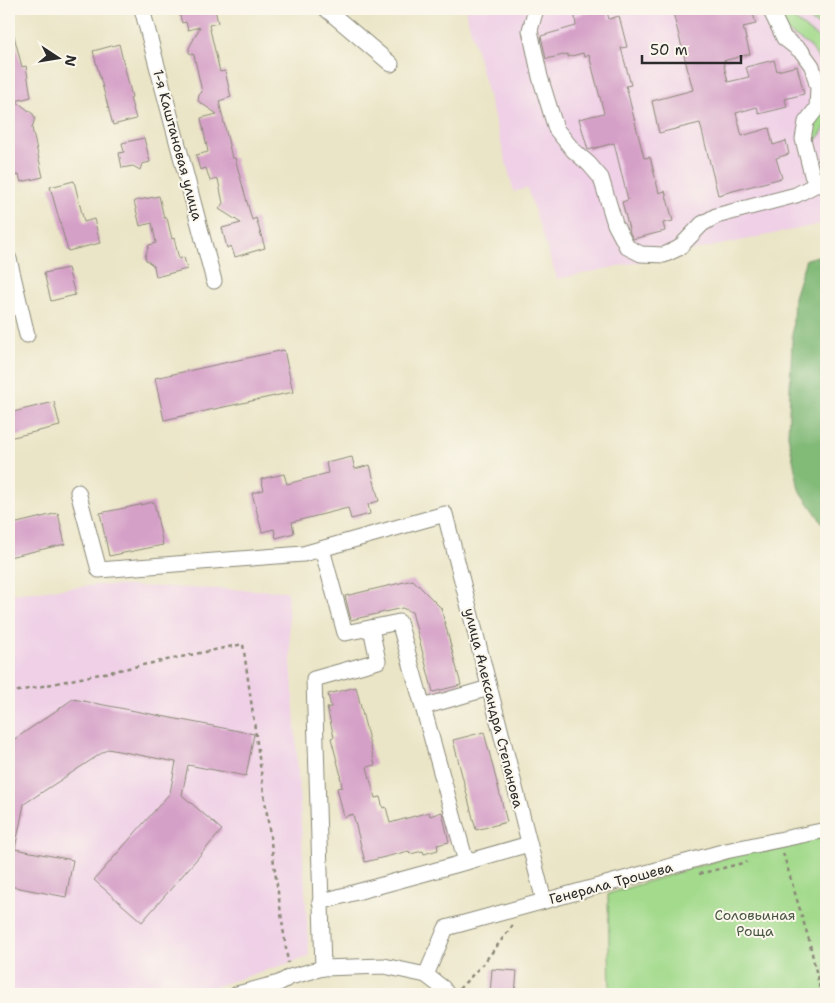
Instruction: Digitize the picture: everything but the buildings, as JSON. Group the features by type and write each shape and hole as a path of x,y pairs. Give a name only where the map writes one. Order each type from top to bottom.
{"street":[{"name":"1-я Каштановая улица","path":"142,9 214,281"},
{"path":"326,9 391,64"},
{"path":"536,9 530,30 540,77 556,129 573,150 601,178 614,224 627,247 641,254 664,255 680,248 702,224 716,216 796,195 822,186 812,175 803,139 806,122 817,108 818,88 812,66 802,52 784,38 770,9"},
{"path":"9,259 27,335"},
{"path":"78,492 99,570 303,554 322,549 345,633 399,622 466,862"},
{"name":"улица Александра Степанова","path":"322,549 444,514 544,901"},
{"path":"323,968 314,679 378,661 371,628"},
{"path":"423,707 489,688"},
{"name":"Генерала Трошева","path":"426,975 446,928 726,851 826,830"},
{"path":"320,902 529,844"},
{"path":"237,994 284,985 323,968 384,966 426,975 443,988 447,994"}],"path":[{"path":"9,693 242,644 284,985"},
{"path":"783,853 809,940 821,994"},
{"path":"453,994 483,964 527,905"}],"shaded area":[{"path":"465,9 826,9 826,223 557,279 527,188 514,192"},
{"path":"97,585 287,591 309,957 190,994 9,994 9,594"}],"green space":[{"path":"826,9 826,32 798,10"},
{"path":"788,15 826,46 826,59 819,60 811,47 788,32 780,18"},
{"path":"826,92 826,126 817,140 807,142 807,134 822,93"},
{"path":"826,254 826,528 799,489 788,435 794,297 806,259"},
{"name":"Соловьиная Роща","path":"826,829 826,994 610,994 608,894 815,830"}]}
